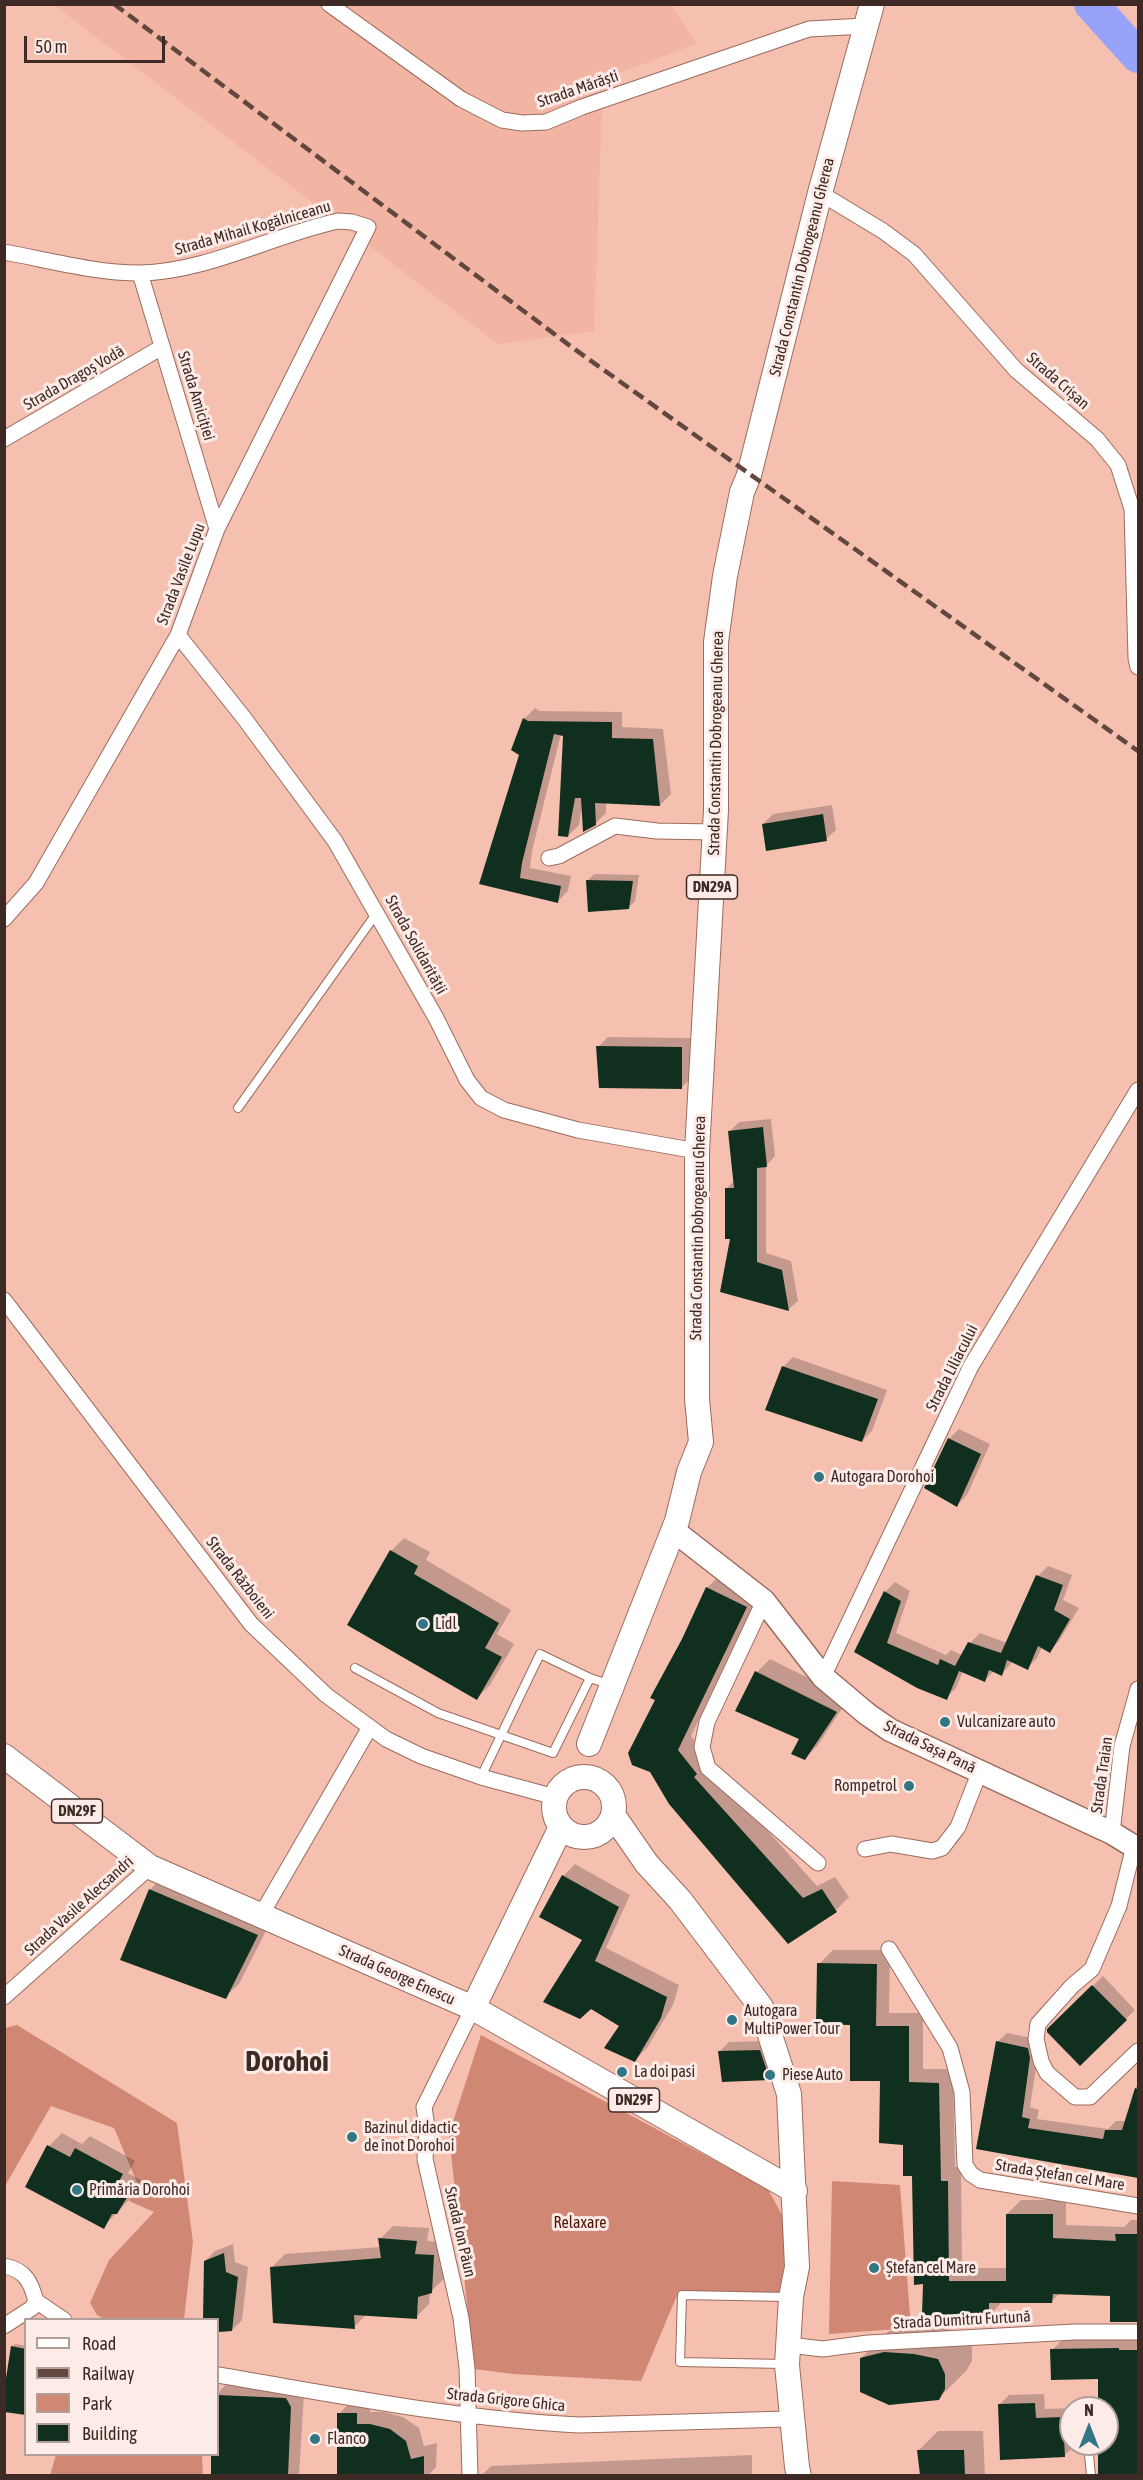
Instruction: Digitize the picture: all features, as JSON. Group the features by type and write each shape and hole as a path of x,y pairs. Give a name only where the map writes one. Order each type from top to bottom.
{"main road":[{"name":"Strada Constantin Dobrogeanu Gherea","path":"574,1778 589,1744 601,1682 678,1521 689,1472 701,1442 697,1400 698,1151 715,832 716,642 725,576 742,492 769,399 820,193 868,16"},
{"path":"589,1744 607,1787 614,1805 613,1815 603,1830 596,1835 581,1837 566,1832 561,1827 553,1809 555,1797 566,1782 574,1778 592,1778 607,1787"},
{"name":"Strada George Enescu","path":"4,1756 150,1866 473,2008 795,2191"},
{"path":"613,1815 646,1864 680,1900 761,2007 789,2094 797,2267 791,2297 788,2355 799,2475"},
{"path":"473,2008 561,1827"},
{"path":"596,1835 646,1864"}],"street":[{"name":"Strada Mărăști","path":"329,4 461,99 502,120 522,123 546,122 593,103 809,29 868,16"},
{"name":"Strada Crișan","path":"820,193 883,231 914,254 1016,370 1097,439 1118,465 1132,509 1138,667"},
{"name":"Strada Mihail Kogălniceanu","path":"4,252 108,270 140,273 174,269 230,255 338,221 368,227"},
{"name":"Strada Vasile Lupu","path":"4,919 36,883 178,635 217,529 368,227"},
{"name":"Strada Amiciției","path":"140,273 217,529"},
{"name":"Strada Dragoș Vodă","path":"4,439 162,347"},
{"name":"Strada Solidarității","path":"178,635 244,718 335,841 436,1018 467,1080 481,1098 504,1110 578,1131 698,1151"},
{"path":"549,858 559,856 615,826 657,831 715,832"},
{"name":"Strada Liliacului","path":"823,1677 971,1366 1138,1090"},
{"name":"Strada Războieni","path":"4,1300 251,1624 326,1695 386,1739 421,1756 482,1778 555,1797"},
{"name":"Strada Sașa Pană","path":"673,1530 764,1601 823,1677 890,1730 1112,1833 1136,1848"},
{"path":"764,1601 707,1722 702,1747 708,1768 818,1863"},
{"name":"Strada Traian","path":"1112,1833 1122,1746 1138,1689"},
{"path":"261,1915 370,1727"},
{"path":"865,1849 891,1844 932,1851 942,1848 958,1827 980,1771"},
{"path":"1136,1848 1119,1906 1092,1969 1072,1986 1038,2024 1036,2039 1041,2061 1047,2073 1075,2097 1080,2098 1090,2097 1138,2051"},
{"name":"Strada Vasile Alecsandri","path":"4,1997 150,1866"},
{"name":"Strada Ștefan cel Mare","path":"889,1949 950,2048 962,2092 965,2165 971,2174 981,2180 1138,2206"},
{"name":"Strada Ion Păun","path":"470,2475 467,2368 461,2318 425,2159 427,2127 424,2107 473,2008"},
{"path":"4,2266 13,2268 30,2281 36,2301 62,2318"},
{"path":"4,2326 32,2308 36,2301"},
{"name":"Strada Dumitru Furtună","path":"788,2355 868,2343 1075,2332 1138,2332"},
{"name":"Strada Grigore Ghica","path":"219,2375 468,2417 579,2425 786,2419 792,2416"}],"lane":[{"path":"238,1108 377,913"},
{"path":"355,1668 438,1713 500,1736 553,1753 601,1682 540,1654 500,1736 482,1778"},
{"path":"788,2355 680,2362 682,2295 791,2297"},
{"path":"1090,2456 1092,2475"}],"shaded area":[{"path":"54,5 672,5 696,44 603,79 594,331 498,344"}],"green space":[{"path":"17,2025 177,2123 193,2242 184,2318 102,2318 97,2315 90,2303 109,2260 154,2212 129,2201 138,2185 114,2128 51,2106 5,2186 5,2028"},
{"name":"Relaxare","path":"481,2035 768,2189 788,2226 781,2294 678,2293 641,2381 513,2374 474,2369 449,2134"},
{"path":"832,2181 900,2185 911,2328 829,2334"},
{"path":"56,2456 202,2456 203,2475 50,2475"}],"building":[{"path":"523,718 528,721 612,722 612,738 653,739 660,806 595,803 596,825 583,832 581,798 575,798 568,837 558,836 563,736 554,734 520,878 561,886 558,903 479,884 519,755 511,750"},
{"path":"823,814 827,841 766,851 762,824"},
{"path":"586,880 633,881 629,909 588,912"},
{"path":"596,1046 682,1047 682,1089 599,1088"},
{"path":"763,1127 767,1167 757,1168 757,1262 782,1270 789,1311 720,1292 730,1239 725,1239 725,1188 734,1188 728,1131"},
{"path":"782,1366 878,1399 862,1442 765,1410"},
{"path":"948,1438 981,1454 957,1507 924,1488"},
{"name":"Lidl","path":"390,1550 418,1566 414,1574 499,1623 485,1648 502,1657 477,1700 347,1625"},
{"path":"1036,1575 1063,1585 1054,1610 1070,1619 1050,1653 1038,1646 1028,1670 1007,1660 1002,1676 989,1670 985,1682 959,1671 947,1700 917,1688 854,1652 884,1591 901,1601 887,1643 938,1665 940,1659 955,1666 968,1642 1001,1653"},
{"path":"706,1587 747,1607 678,1750 697,1774 694,1777 803,1898 822,1889 837,1912 788,1944 669,1804 650,1772 632,1765 628,1753 655,1700 650,1698 682,1639"},
{"path":"755,1671 837,1712 805,1760 791,1754 799,1739 735,1711"},
{"path":"562,1875 619,1907 595,1961 667,1997 661,2018 635,2062 604,2048 619,2026 591,2009 580,2019 543,2002 582,1940 539,1917"},
{"path":"149,1889 258,1935 226,1999 120,1960"},
{"path":"817,1963 877,1964 876,2026 909,2026 909,2082 939,2083 941,2181 948,2181 949,2281 1006,2281 1006,2214 1053,2214 1053,2238 1116,2241 1115,2234 1138,2234 1138,2322 1110,2322 1110,2296 1053,2294 1052,2303 989,2303 989,2318 922,2315 923,2284 914,2285 912,2176 903,2176 903,2145 879,2143 880,2081 850,2081 850,2025 816,2024"},
{"path":"1092,1985 1127,2020 1080,2066 1047,2032 1047,2029"},
{"path":"996,2041 1028,2048 1030,2058 1022,2117 1030,2119 1028,2128 1103,2139 1105,2130 1122,2130 1135,2088 1138,2089 1138,2178 976,2149"},
{"path":"760,2050 770,2080 722,2082 718,2051"},
{"name":"Primăria Dorohoi","path":"47,2145 70,2157 75,2148 123,2174 116,2187 129,2194 117,2214 112,2214 104,2229 25,2187"},
{"path":"378,2238 417,2241 415,2254 434,2255 432,2293 418,2297 417,2319 354,2315 355,2329 273,2323 270,2267 381,2258"},
{"path":"224,2253 226,2272 238,2277 232,2331 219,2332 219,2318 203,2318 204,2261"},
{"path":"11,2346 24,2349 24,2415 4,2412 4,2391"},
{"path":"1050,2349 1138,2350 1138,2475 1098,2475 1098,2456 1119,2456 1119,2396 1098,2396 1098,2379 1051,2380"},
{"path":"884,2352 914,2354 938,2359 945,2374 945,2389 939,2400 889,2405 860,2392 860,2358"},
{"path":"219,2395 286,2398 291,2407 288,2475 211,2475 211,2456 219,2456"},
{"path":"1035,2403 1036,2418 1059,2417 1059,2456 1065,2457 1000,2460 998,2404"},
{"path":"337,2413 357,2413 357,2424 370,2424 390,2429 406,2441 411,2459 424,2456 424,2475 337,2475"},
{"path":"917,2450 964,2450 965,2475 920,2475"}],"waterway":[{"path":"1091,4 1138,56"}],"railway":[{"path":"114,4 573,348 1138,751"}],"place":[{"name":"Autogara Dorohoi","path":"819,1477"},
{"name":"Lidl","path":"423,1624"},
{"name":"Vulcanizare auto","path":"945,1722"},
{"name":"Rompetrol","path":"909,1786"},
{"name":"Autogara MultiPower Tour","path":"732,2020"},
{"name":"La doi pasi","path":"622,2072"},
{"name":"Piese Auto","path":"770,2075"},
{"name":"Bazinul didactic de înot Dorohoi","path":"352,2137"},
{"name":"Primăria Dorohoi","path":"77,2190"},
{"name":"Ștefan cel Mare","path":"874,2268"},
{"name":"Flanco","path":"315,2439"}],"district":[{"name":"Dorohoi","path":"287,2062"}]}
